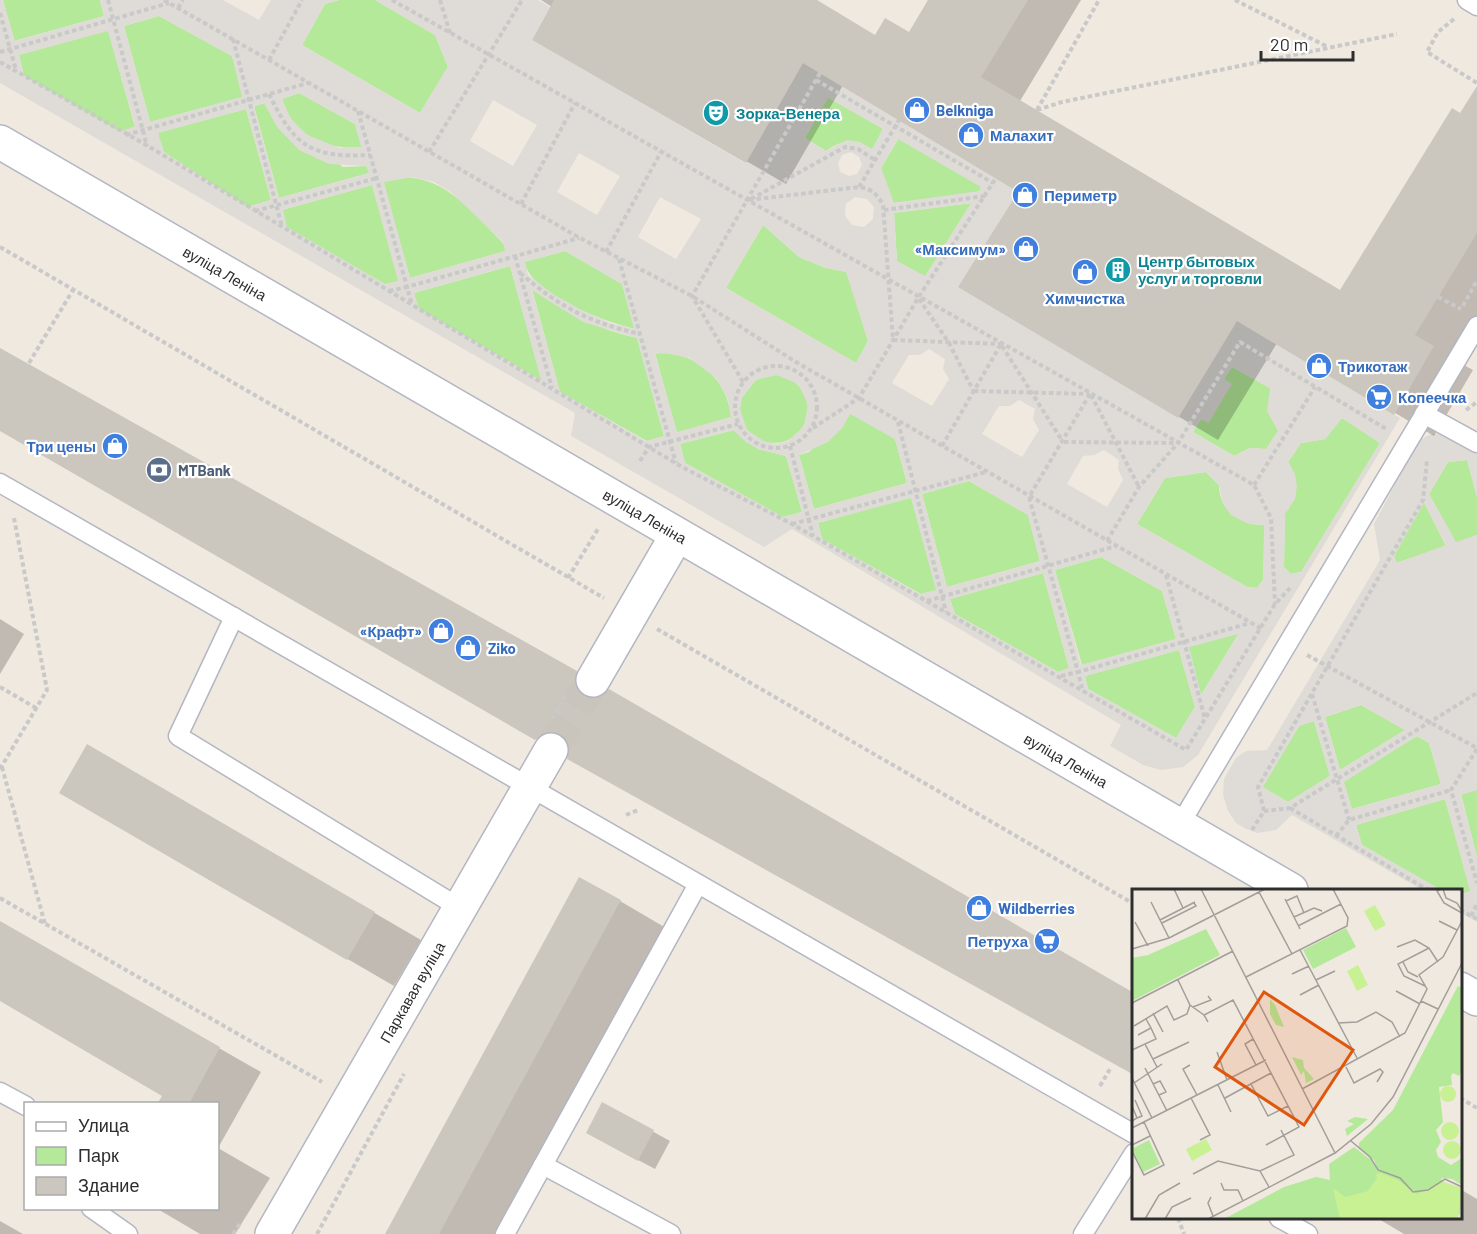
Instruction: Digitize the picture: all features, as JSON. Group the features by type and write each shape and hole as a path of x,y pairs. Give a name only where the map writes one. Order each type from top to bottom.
{"main road":[{"name":"вуліца Леніна","path":"0,142 1287,889"},
{"path":"593,680 677,535"},
{"name":"Паркавая вуліца","path":"272,1234 551,750"},
{"path":"1462,990 1477,999"}],"lane":[{"path":"1179,826 1477,326"},
{"path":"1424,414 1477,443"},
{"path":"4,485 1132,1133"},
{"path":"234,617 178,736 460,908"},
{"path":"505,1234 698,884"},
{"path":"0,1092 24,1105"},
{"path":"1083,1234 1132,1157"},
{"path":"543,1165 671,1234"},
{"path":"92,1210 128,1234"},
{"path":"1281,1219 1308,1234"}],"path":[{"path":"108,0 148,146"},
{"path":"178,8 183,0"},
{"path":"269,60 302,0"},
{"path":"0,62 148,146 254,212 676,464 792,524 1061,676 1186,750 1262,629 1275,604 1271,518 1254,485 918,298 394,0"},
{"path":"440,0 450,33"},
{"path":"429,152 522,0"},
{"path":"1099,0 1037,110 1062,102 1397,34"},
{"path":"1235,0 1327,47"},
{"path":"0,52 167,1 580,238 692,296 795,362 1270,635"},
{"path":"1469,7 1438,32 1427,52 1477,83"},
{"path":"0,13 16,71"},
{"path":"233,39 282,228"},
{"path":"692,296 820,72"},
{"path":"816,80 993,183"},
{"path":"126,135 309,82"},
{"path":"269,94 282,119 298,139 316,152 340,156 370,154"},
{"path":"520,204 575,103"},
{"path":"358,111 412,306"},
{"path":"859,187 898,120"},
{"path":"748,201 845,147 858,149 875,160"},
{"path":"606,252 661,152"},
{"path":"254,212 377,178"},
{"path":"813,428 817,414 817,400 813,387 792,369 779,366 765,367 753,373 743,382 735,402 738,424 754,443 778,449 790,446 807,436 813,428 859,398 918,298 996,178"},
{"path":"748,201 859,187 872,190 879,197 884,210 893,340"},
{"path":"884,210 985,196"},
{"path":"388,291 580,238"},
{"path":"0,247 1132,903"},
{"path":"515,256 552,389"},
{"path":"619,258 676,464"},
{"path":"520,272 540,290 586,319 640,335"},
{"path":"29,363 73,290"},
{"path":"692,296 743,382"},
{"path":"1438,297 1461,309"},
{"path":"918,298 949,343 973,391"},
{"path":"893,340 1001,344"},
{"path":"1107,541 1139,487 1178,443 1240,342 1383,427"},
{"path":"942,446 1001,344"},
{"path":"1001,344 1063,442"},
{"path":"792,369 795,362"},
{"path":"1254,485 1316,387"},
{"path":"973,391 1090,394"},
{"path":"1083,689 1029,497 1090,394"},
{"path":"1090,394 1139,487"},
{"path":"898,421 946,612"},
{"path":"640,461 649,447 738,424"},
{"path":"1063,442 1178,443"},
{"path":"790,446 813,537"},
{"path":"1252,831 1264,811 1258,786 1423,500 1427,455"},
{"path":"792,524 987,472"},
{"path":"4,485 47,690 1,768 45,924"},
{"path":"568,578 598,529"},
{"path":"927,602 1116,546"},
{"path":"1166,575 1205,719"},
{"path":"1061,676 1250,623"},
{"path":"1320,662 1477,748 1451,790 1349,820 1336,836"},
{"path":"0,687 36,708"},
{"path":"1312,693 1349,820"},
{"path":"1264,811 1290,808 1477,693"},
{"path":"1451,790 1477,883"},
{"path":"1290,808 1425,889"},
{"path":"0,898 322,1082"},
{"path":"1470,916 1477,904"},
{"path":"1462,911 1477,920"},
{"path":"1462,1099 1477,1108"},
{"path":"1179,1219 1184,1234"}],"green space":[{"path":"3,0 100,0 104,16 14,41"},
{"path":"339,0 375,0 435,35 448,67 420,113 302,45 325,4"},
{"path":"159,16 232,56 243,97 150,122 124,26"},
{"path":"108,30 135,127 120,132 24,76 19,55"},
{"path":"299,93 355,124 362,147 349,148 324,143 302,131 287,112 282,99"},
{"path":"828,97 883,129 872,150 861,143 843,142 826,151 805,138"},
{"path":"265,103 267,109 343,167 367,166 369,173 279,198 254,106"},
{"path":"246,109 271,200 247,207 164,152 157,133"},
{"path":"899,138 982,187 979,192 893,203 881,168"},
{"path":"401,177 417,178 432,183 458,199 503,243 506,251 410,278 383,182"},
{"path":"372,185 399,281 385,285 286,227 282,210"},
{"path":"972,203 925,277 897,261 894,213"},
{"path":"763,225 799,257 826,268 847,272 868,341 856,363 726,288"},
{"path":"565,251 622,284 635,329 588,313 555,296 530,274 524,262"},
{"path":"510,266 542,381 418,309 414,293"},
{"path":"532,289 582,319 637,338 664,436 647,441 560,392"},
{"path":"655,353 683,357 707,369 723,390 731,417 677,433"},
{"path":"1232,367 1270,388 1278,431 1266,449 1250,448 1234,456 1193,432 1201,419 1209,422 1231,384 1224,379"},
{"path":"774,375 787,378 798,385 805,396 808,409 805,422 798,433 787,440 774,443 761,440 750,433 743,422 740,409 743,396 750,385 761,378"},
{"path":"850,413 895,439 907,483 814,509 799,455 809,452"},
{"path":"1342,418 1380,443 1301,572 1291,574 1284,567 1285,513 1294,495 1293,474 1288,462 1301,443 1325,439"},
{"path":"734,430 758,449 786,456 802,512 783,517 685,463 680,444"},
{"path":"1467,460 1477,497 1477,535 1456,543 1429,494 1448,462"},
{"path":"1206,472 1219,485 1223,502 1233,515 1248,523 1265,525 1263,580 1257,588 1247,587 1137,524 1165,478"},
{"path":"969,481 1028,515 1040,561 947,587 922,494"},
{"path":"911,497 937,590 921,594 822,539 818,523"},
{"path":"1424,502 1446,546 1396,563 1394,556"},
{"path":"1101,557 1162,591 1176,639 1082,665 1055,570"},
{"path":"1043,573 1069,668 1058,672 955,614 950,599"},
{"path":"1239,633 1201,695 1188,647"},
{"path":"1179,650 1195,707 1176,738 1088,689 1085,676"},
{"path":"1361,705 1405,730 1340,770 1325,717"},
{"path":"1314,721 1330,776 1288,802 1262,787 1299,726"},
{"path":"1417,736 1429,743 1441,784 1352,809 1343,781"},
{"path":"1477,790 1477,857 1461,794"},
{"path":"1445,799 1471,892 1462,894 1462,889 1439,889 1362,845 1356,825"}],"shaded area":[{"path":"0,0 3,0 15,41 104,16 100,0 223,0 259,20 271,0 339,0 325,4 302,45 420,113 448,66 435,35 375,0 538,0 550,7 532,40 745,163 803,63 1018,192 959,287 1178,418 1237,321 1400,418 1198,755 1183,767 1161,770 1143,765 1110,746 1121,725 792,529 764,547 571,436 575,413 0,83","holes":["159,16 232,56 242,97 150,122 124,26","108,31 135,126 120,132 24,76 19,55","299,93 355,124 361,147 340,148 307,135 291,119 282,99","828,98 883,129 872,149 860,142 847,140 826,151 805,138","493,100 537,125 513,166 470,141","264,103 277,127 299,150 329,164 366,166 369,173 279,198 254,107","246,109 271,200 247,207 164,152 158,133","898,139 981,187 979,191 894,203 881,168","851,152 859,157 862,165 857,174 849,176 840,172 838,163 842,155","579,153 620,176 597,215 557,192","413,177 434,182 452,193 503,242 505,251 410,278 384,182","372,185 398,281 385,284 287,227 283,210","660,197 701,219 676,259 638,237","855,197 867,199 874,207 873,219 864,227 852,225 845,216 846,204","971,203 925,276 897,261 894,213","763,225 799,257 826,268 846,272 868,341 856,363 726,288","565,251 622,284 634,329 610,323 553,294 528,275 525,262","510,266 541,380 419,309 414,293","532,290 583,322 637,338 664,436 646,441 560,392","929,349 945,359 943,369 949,379 932,406 892,383 909,355 920,355","667,353 689,358 715,377 727,397 731,417 677,432 655,354","1232,367 1270,388 1267,411 1278,431 1266,449 1250,448 1234,456 1193,432 1201,419 1208,423 1232,384 1224,379","777,375 798,384 808,404 804,426 788,441 777,444 765,442 747,430 740,409 742,398 756,380","1019,400 1035,409 1033,419 1039,430 1022,457 982,434 999,406 1010,406","850,414 895,439 907,483 814,509 799,455 828,442 843,427","1342,418 1380,443 1301,572 1291,574 1284,567 1285,514 1295,499 1297,486 1295,474 1288,462 1301,443 1325,439","733,430 758,449 786,456 802,512 783,517 685,463 680,444","1104,450 1119,460 1118,469 1123,480 1107,507 1067,484 1083,456 1095,455","1206,472 1219,485 1223,504 1231,515 1249,524 1264,525 1263,580 1257,588 1247,587 1137,524 1165,478","969,481 1028,515 1040,561 947,587 922,494","911,498 936,590 920,594 822,539 818,523","1101,557 1162,591 1176,639 1081,665 1055,570","1043,573 1069,668 1058,672 955,614 950,599","1238,634 1202,694 1189,647","1179,650 1195,707 1176,738 1088,689 1085,676"]},
{"path":"1444,433 1477,452 1477,497 1467,460 1448,462 1429,494 1456,542 1477,535 1477,790 1461,795 1477,857 1477,922 1462,914 1462,894 1470,891 1445,799 1356,825 1362,845 1439,889 1420,889 1292,815 1276,830 1257,833 1246,829 1236,823 1228,811 1223,795 1224,779 1236,758 1246,751 1267,750 1380,560 1374,524 1418,441 1431,434","holes":["1424,503 1446,545 1397,563 1394,556","1361,705 1405,730 1340,770 1325,717","1314,721 1330,776 1288,802 1263,787 1299,726","1417,736 1429,743 1441,784 1352,809 1344,782"]}],"building":[{"path":"554,0 817,0 875,35 885,18 909,32 928,0 1028,0 981,77 1340,290 1452,108 1460,113 1477,86 1477,233 1415,335 1434,346 1394,415 1237,321 1178,418 958,287 1018,192 803,63 746,163 532,40"},
{"path":"0,348 577,671 574,681 577,689 584,696 592,699 602,696 609,689 1132,992 1132,1074 567,759 570,749 567,741 560,734 550,731 535,740 0,431"},
{"path":"87,744 375,912 347,960 59,793"},
{"path":"579,877 621,900 439,1234 385,1234"},
{"path":"0,921 220,1047 190,1102 158,1102 162,1096 0,1001"},
{"path":"602,1102 654,1130 638,1161 586,1133"}],"tunnel":[{"path":"551,750 593,680"}],"place":[{"name":"Belkniga","path":"917,110"},
{"name":"Зорка-Венера","path":"716,113"},
{"name":"Малахит","path":"971,135"},
{"name":"Периметр","path":"1025,195"},
{"name":"«Максимум»","path":"1026,249"},
{"name":"Центр бытовых услуг и торговли","path":"1118,270"},
{"name":"Химчистка","path":"1085,272"},
{"name":"Трикотаж","path":"1319,366"},
{"name":"Копеечка","path":"1379,397"},
{"name":"Три цены","path":"115,446"},
{"name":"MTBank","path":"159,470"},
{"name":"«Крафт»","path":"441,631"},
{"name":"Ziko","path":"468,648"},
{"name":"Wildberries","path":"979,908"},
{"name":"Петруха","path":"1047,941"}]}
